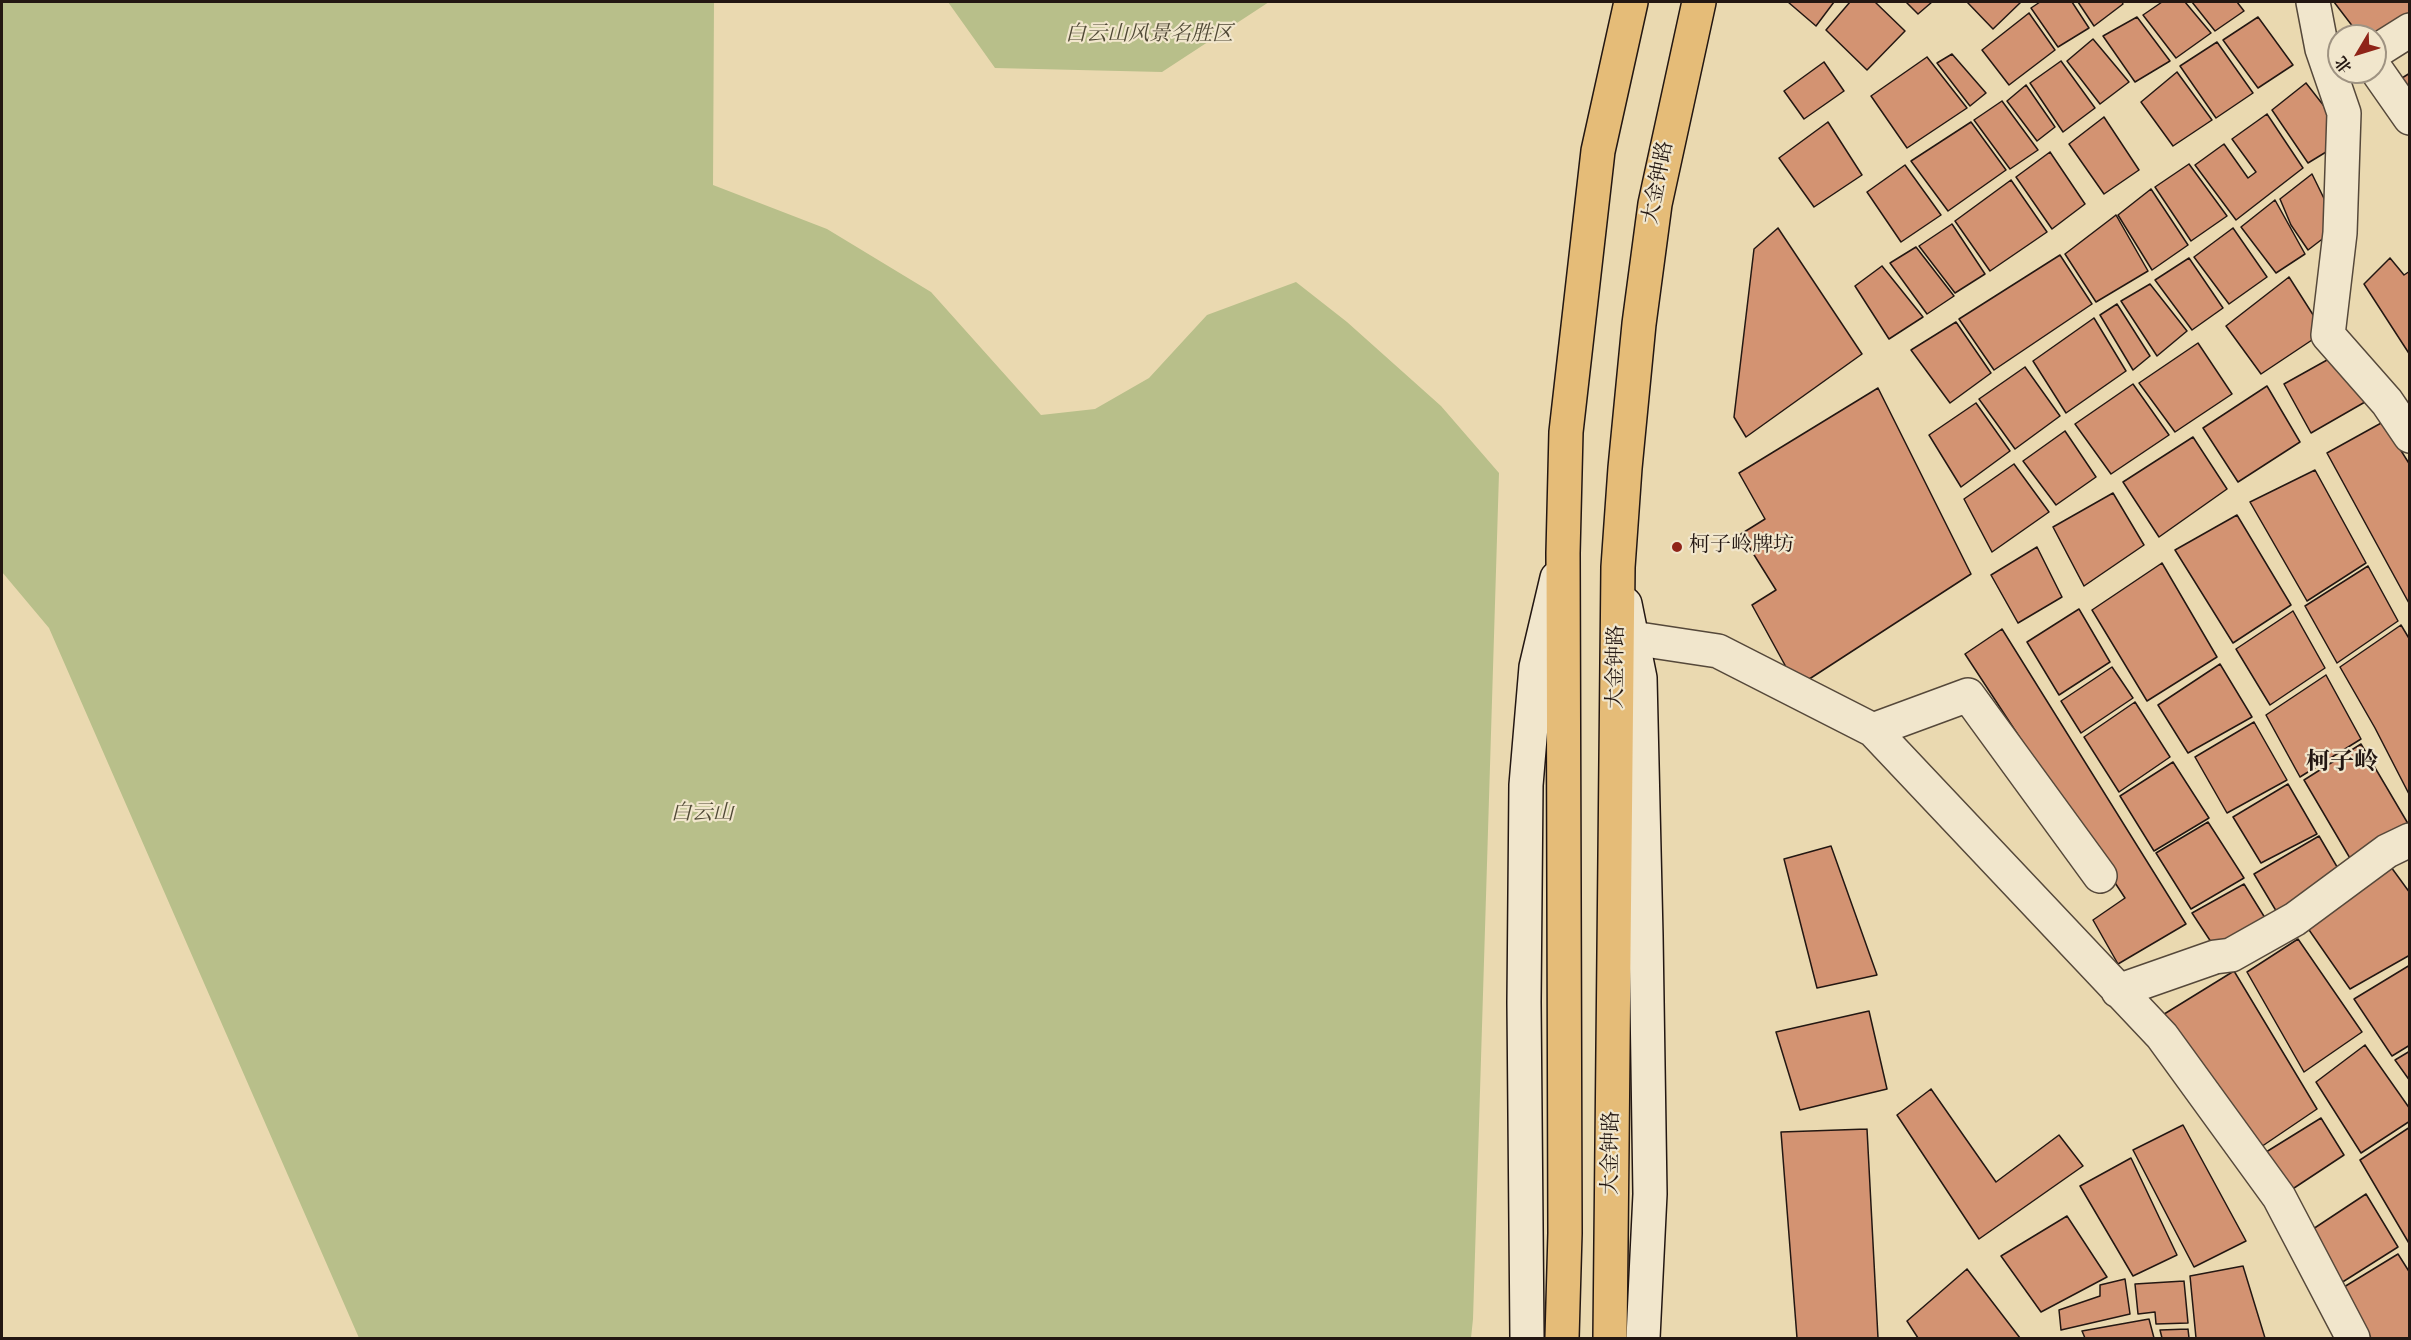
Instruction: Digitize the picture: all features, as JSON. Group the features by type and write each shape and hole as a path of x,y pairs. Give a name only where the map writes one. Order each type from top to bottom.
{"main road":[{"path":"1562,1338 1565,1233 1563,553 1566,432 1598,151 1631,2"},
{"name":"大金钟路","path":"1610,1338 1618,567 1639,324 1655,204 1699,2"}],"street":[{"path":"2313,2 2327,42"},
{"path":"2387,44 2409,30"},
{"path":"2338,84 2344,113 2340,233 2328,334 2387,402 2409,436"},
{"path":"2386,84 2409,118"},
{"path":"1527,1338 1524,1002 1526,785 1536,667 1563,553"},
{"path":"1618,567 1640,678 1650,1194 1643,1338"},
{"path":"1632,638 1718,651 1873,730 2162,1036 2279,1197 2353,1338"},
{"path":"1873,730 1968,695 2100,876"},
{"path":"2118,991 2215,957 2231,955 2295,919 2387,850 2409,840"}],"green space":[{"name":"白云山","path":"2,2 714,2 713,185 827,229 931,292 1041,415 1095,409 1149,378 1207,315 1296,282 1347,322 1441,406 1499,473 1471,1338 359,1338 49,628 2,572"},
{"name":"白云山风景名胜区","path":"948,2 1269,2 1162,72 995,68"}],"building":[{"path":"1788,2 1834,2 1816,26"},
{"path":"1850,2 1875,2 1905,31 1867,70 1826,30"},
{"path":"1906,2 1932,2 1918,14"},
{"path":"1967,2 2021,2 1993,29"},
{"path":"2040,2 2072,2 2089,28 2058,47 2031,8"},
{"path":"2078,2 2122,2 2123,4 2094,26"},
{"path":"2162,2 2185,2 2211,33 2176,58 2143,15"},
{"path":"2192,2 2237,2 2244,11 2215,31"},
{"path":"2334,2 2410,2 2410,16 2387,29 2387,24 2351,24"},
{"path":"2029,13 2055,50 2009,85 1982,50"},
{"path":"2137,17 2170,61 2135,82 2103,36"},
{"path":"2258,17 2293,65 2258,88 2223,40"},
{"path":"2093,39 2129,82 2100,104 2067,61"},
{"path":"2217,42 2253,93 2216,118 2180,66"},
{"path":"1952,54 1986,93 1970,106 1937,63"},
{"path":"1927,57 1967,108 1907,148 1871,96"},
{"path":"2061,61 2095,108 2063,132 2030,83"},
{"path":"1824,62 1844,91 1804,119 1784,91"},
{"path":"2177,72 2212,120 2173,146 2141,102"},
{"path":"2410,73 2410,105 2394,83"},
{"path":"2306,83 2338,124 2331,149 2308,163 2272,110"},
{"path":"2026,85 2055,127 2037,141 2007,101"},
{"path":"2002,101 2038,150 2010,169 1974,120"},
{"path":"2267,114 2303,168 2236,220 2195,165 2224,144 2248,178 2256,172 2232,139"},
{"path":"2104,117 2139,170 2104,194 2069,144"},
{"path":"1828,122 1862,175 1814,207 1779,158"},
{"path":"1971,122 2006,170 1948,211 1911,161"},
{"path":"2050,152 2085,204 2052,229 2016,177"},
{"path":"2189,164 2227,216 2191,241 2155,187"},
{"path":"1905,165 1941,215 1901,242 1867,192"},
{"path":"2312,174 2338,227 2308,250 2291,225 2280,199"},
{"path":"2011,180 2047,232 1990,271 1955,221"},
{"path":"2151,189 2188,245 2152,270 2118,215"},
{"path":"2275,200 2305,254 2276,273 2241,227"},
{"path":"2116,215 2148,271 2096,302 2065,254"},
{"path":"1952,224 1985,274 1955,293 1919,246"},
{"path":"1778,228 1862,354 1746,437 1734,417 1754,249"},
{"path":"2233,228 2267,277 2229,304 2194,257"},
{"path":"1916,247 1954,296 1927,314 1890,263"},
{"path":"2060,255 2092,304 1994,370 1959,319"},
{"path":"2189,258 2223,308 2192,330 2155,280"},
{"path":"2390,258 2404,275 2410,271 2410,355 2364,284"},
{"path":"1882,266 1923,317 1889,339 1855,286"},
{"path":"2289,277 2324,332 2261,374 2226,326"},
{"path":"2150,284 2187,331 2157,356 2121,301"},
{"path":"2117,304 2150,356 2133,370 2100,315"},
{"path":"2094,318 2126,371 2066,413 2033,361"},
{"path":"1956,322 1991,373 1950,403 1911,350"},
{"path":"2198,343 2232,394 2175,432 2139,383"},
{"path":"2336,355 2365,402 2311,433 2284,384"},
{"path":"2025,367 2060,416 2015,449 1979,399"},
{"path":"2133,384 2169,435 2111,474 2075,424"},
{"path":"2267,386 2300,442 2238,482 2203,428"},
{"path":"1878,388 1971,574 1797,687 1752,605 1776,590 1741,534 1765,519 1739,473"},
{"path":"1976,403 2010,451 1961,487 1929,435"},
{"path":"2383,422 2410,465 2410,605 2327,453"},
{"path":"2065,431 2096,477 2056,505 2023,461"},
{"path":"2193,437 2227,489 2159,537 2123,482"},
{"path":"2014,464 2049,512 1992,552 1964,499"},
{"path":"2315,470 2366,563 2307,601 2250,502"},
{"path":"2113,493 2144,545 2084,586 2053,527"},
{"path":"2237,515 2291,605 2233,643 2175,550"},
{"path":"2037,547 2062,597 2018,623 1991,575"},
{"path":"2162,563 2217,657 2147,701 2092,610"},
{"path":"2368,566 2398,621 2337,663 2305,606"},
{"path":"2079,609 2110,662 2059,695 2027,642"},
{"path":"2293,611 2325,668 2270,705 2236,649"},
{"path":"2401,625 2410,640 2410,796 2340,667"},
{"path":"2002,629 2186,924 2118,964 2093,920 2125,898 1965,654"},
{"path":"2220,664 2252,717 2188,753 2158,705"},
{"path":"2112,667 2133,698 2081,733 2061,701"},
{"path":"2326,675 2361,739 2300,777 2266,715"},
{"path":"2135,702 2170,757 2119,792 2084,737"},
{"path":"2254,722 2287,780 2227,813 2195,757"},
{"path":"2361,744 2410,827 2354,865 2304,780"},
{"path":"2173,762 2209,818 2154,851 2120,796"},
{"path":"2288,784 2317,834 2261,863 2233,817"},
{"path":"2208,822 2244,878 2191,909 2156,853"},
{"path":"2319,836 2343,877 2281,919 2254,874"},
{"path":"1831,846 1877,975 1817,988 1784,859"},
{"path":"2391,867 2410,893 2410,955 2350,989 2307,927"},
{"path":"2244,884 2270,926 2217,951 2192,913"},
{"path":"2298,939 2362,1032 2304,1072 2247,972"},
{"path":"2410,965 2410,1045 2392,1056 2354,999"},
{"path":"2234,971 2317,1109 2255,1151 2161,1016"},
{"path":"1869,1011 1887,1089 1800,1110 1776,1032"},
{"path":"2365,1045 2410,1109 2410,1121 2361,1153 2316,1082"},
{"path":"2410,1051 2410,1081 2395,1060"},
{"path":"1931,1089 1996,1182 2059,1135 2083,1166 1979,1239 1897,1115"},
{"path":"2321,1118 2344,1155 2285,1194 2258,1157"},
{"path":"2183,1125 2246,1241 2194,1267 2133,1150"},
{"path":"2410,1127 2410,1245 2360,1160"},
{"path":"1867,1129 1878,1338 1797,1338 1781,1132"},
{"path":"2131,1158 2177,1255 2133,1276 2080,1186"},
{"path":"2366,1194 2398,1247 2341,1283 2307,1233"},
{"path":"2067,1216 2107,1277 2041,1312 2001,1256"},
{"path":"2398,1254 2410,1273 2410,1338 2371,1338 2344,1287"},
{"path":"2243,1266 2265,1338 2196,1338 2190,1276"},
{"path":"1967,1269 2020,1338 1918,1338 1907,1321"},
{"path":"2125,1279 2130,1314 2061,1330 2059,1310 2100,1296 2100,1285"},
{"path":"2184,1281 2188,1323 2156,1324 2155,1312 2138,1314 2135,1284"},
{"path":"2149,1319 2154,1338 2085,1338 2082,1331"},
{"path":"2188,1329 2189,1338 2162,1338 2160,1330"}],"place":[{"name":"柯子岭牌坊","path":"1677,547"}],"district":[{"name":"柯子岭","path":"2342,765"}]}
